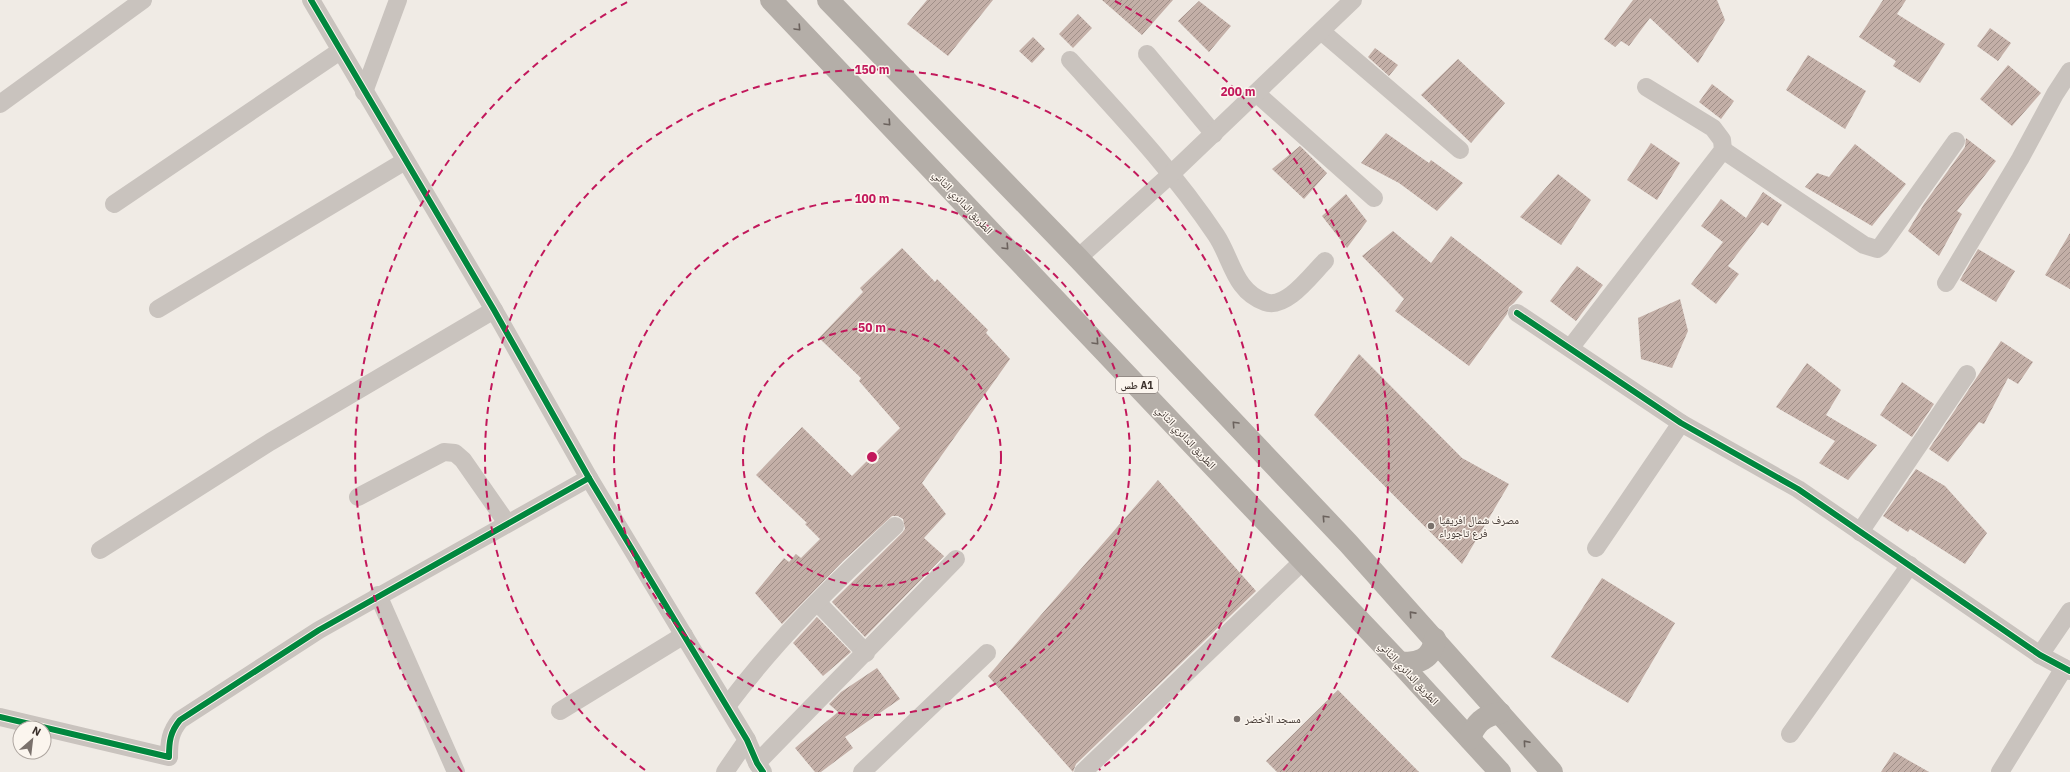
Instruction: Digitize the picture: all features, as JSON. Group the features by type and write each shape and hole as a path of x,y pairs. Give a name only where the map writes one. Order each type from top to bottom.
{"highway":[{"name":"الطريق الدائري الثاني","path":"772,0 1399,662 1500,772"},
{"path":"828,0 1078,258 1348,543 1436,639 1552,772"},
{"path":"1399,662 1408,663 1421,661 1431,652 1436,639"},
{"path":"1470,739 1476,725 1481,720 1488,716 1500,713"}],"street":[{"path":"0,104 143,0"},
{"path":"311,0 494,310 589,478 747,740 760,768 866,653 956,559"},
{"path":"364,92 398,0"},
{"path":"1078,258 1214,134 1353,0"},
{"path":"1321,31 1460,150"},
{"path":"114,204 340,51"},
{"path":"1148,54 1214,134"},
{"path":"1070,60 1170,175 1220,242 1235,276 1253,296 1266,302 1275,303 1287,299 1325,261"},
{"path":"1946,283 2020,159 2055,94 2070,72"},
{"path":"1571,348 1723,150 1722,140 1713,128 1646,87"},
{"path":"1256,93 1374,198"},
{"path":"1723,150 1864,245 1877,249 1882,246 1956,142"},
{"path":"158,309 405,161"},
{"path":"100,550 270,442 494,310"},
{"path":"1517,313 1681,423 1798,489 2040,655 2067,670 2000,772"},
{"path":"1860,532 1967,374"},
{"path":"1596,548 1681,423"},
{"path":"358,497 444,452 455,453 464,460 507,523"},
{"path":"0,717 169,757 169,744 172,730 180,720 320,630 378,595 589,478"},
{"path":"727,706 757,666 817,602 896,526"},
{"path":"1083,772 1303,561"},
{"path":"1790,734 1910,565"},
{"path":"378,595 456,772"},
{"path":"817,602 866,653"},
{"path":"2040,655 2070,611"},
{"path":"560,711 684,635"},
{"path":"862,772 987,654"},
{"path":"725,772 747,740"}],"building":[{"path":"927,0 993,0 948,56 907,24"},
{"path":"1102,0 1173,0 1142,35"},
{"path":"1633,0 1717,0 1725,20 1698,63 1650,18 1629,46 1621,41 1615,47 1604,39"},
{"path":"1883,0 1906,0 1897,14 1945,44 1920,83 1893,66 1896,61 1859,37"},
{"path":"1199,1 1231,26 1209,52 1178,21"},
{"path":"1078,14 1092,28 1073,48 1059,34"},
{"path":"1990,28 2011,43 1998,61 1977,46"},
{"path":"1033,37 1045,49 1032,63 1019,51"},
{"path":"1375,48 1398,65 1389,76 1368,57"},
{"path":"1808,55 1866,91 1845,129 1786,90"},
{"path":"1458,59 1505,103 1471,143 1421,95"},
{"path":"2008,65 2041,93 2012,126 1980,99"},
{"path":"1712,84 1734,101 1721,119 1699,102"},
{"path":"1386,133 1429,163 1431,160 1463,183 1437,211 1399,183 1361,163"},
{"path":"1966,138 1996,161 1957,211 1962,214 1939,256 1908,231 1924,204 1965,147"},
{"path":"1651,143 1680,163 1657,200 1627,180"},
{"path":"1855,144 1906,184 1872,226 1805,187 1817,173 1829,177"},
{"path":"1300,146 1327,173 1304,199 1272,169"},
{"path":"1558,174 1591,200 1561,245 1520,217"},
{"path":"1763,192 1782,205 1768,226 1762,222 1728,266 1739,274 1716,304 1691,284 1723,242 1701,226 1721,199 1746,218"},
{"path":"1346,194 1367,221 1347,248 1322,216"},
{"path":"1393,231 1431,263 1451,236 1523,292 1509,307 1507,314 1469,366 1395,311 1404,299 1362,256"},
{"path":"2070,233 2070,289 2045,275"},
{"path":"902,248 935,282 937,279 988,330 986,333 1010,359 922,483 946,514 924,538 944,556 865,637 832,602 905,529 903,519 898,516 892,516 843,561 782,624 755,593 784,558 789,562 796,554 801,558 820,539 805,524 807,523 756,475 802,427 852,476 900,428 859,381 861,378 819,338 863,292 860,288"},
{"path":"1978,249 2015,271 1996,302 1960,280"},
{"path":"1577,266 1603,285 1576,321 1550,301"},
{"path":"1680,299 1688,331 1672,368 1641,359 1638,318"},
{"path":"2001,341 2033,362 2018,384 2008,378 1984,424 1979,422 1948,462 1929,449"},
{"path":"1359,354 1462,458 1509,484 1462,564 1314,415"},
{"path":"1807,363 1841,390 1826,415 1877,445 1848,480 1819,463 1835,441 1776,407"},
{"path":"1902,382 1934,404 1912,437 1880,415"},
{"path":"1916,469 1945,486 1987,533 1965,564 1910,529 1908,532 1883,516"},
{"path":"1158,480 1256,591 1076,764 1073,772 988,676"},
{"path":"1602,578 1675,623 1628,703 1551,657"},
{"path":"817,617 851,652 823,676 793,643"},
{"path":"877,668 900,699 845,737 853,748 821,772 815,772 795,748 838,712 829,704 841,692"},
{"path":"1338,690 1419,772 1277,772 1266,761"},
{"path":"1894,752 1929,772 1881,772"}],"cycle path":[{"path":"311,0 494,310 589,478 747,740 757,763 763,772"},
{"path":"1517,313 1681,423 1798,489 2040,655 2070,671"},
{"path":"0,717 169,757 171,737 180,720 319,630 589,478"}],"place":[{"name":"مصرف شمال افريقيا فرع تاجوراء","path":"1431,526"},
{"name":"مسجد الأخضر","path":"1237,719"}]}
